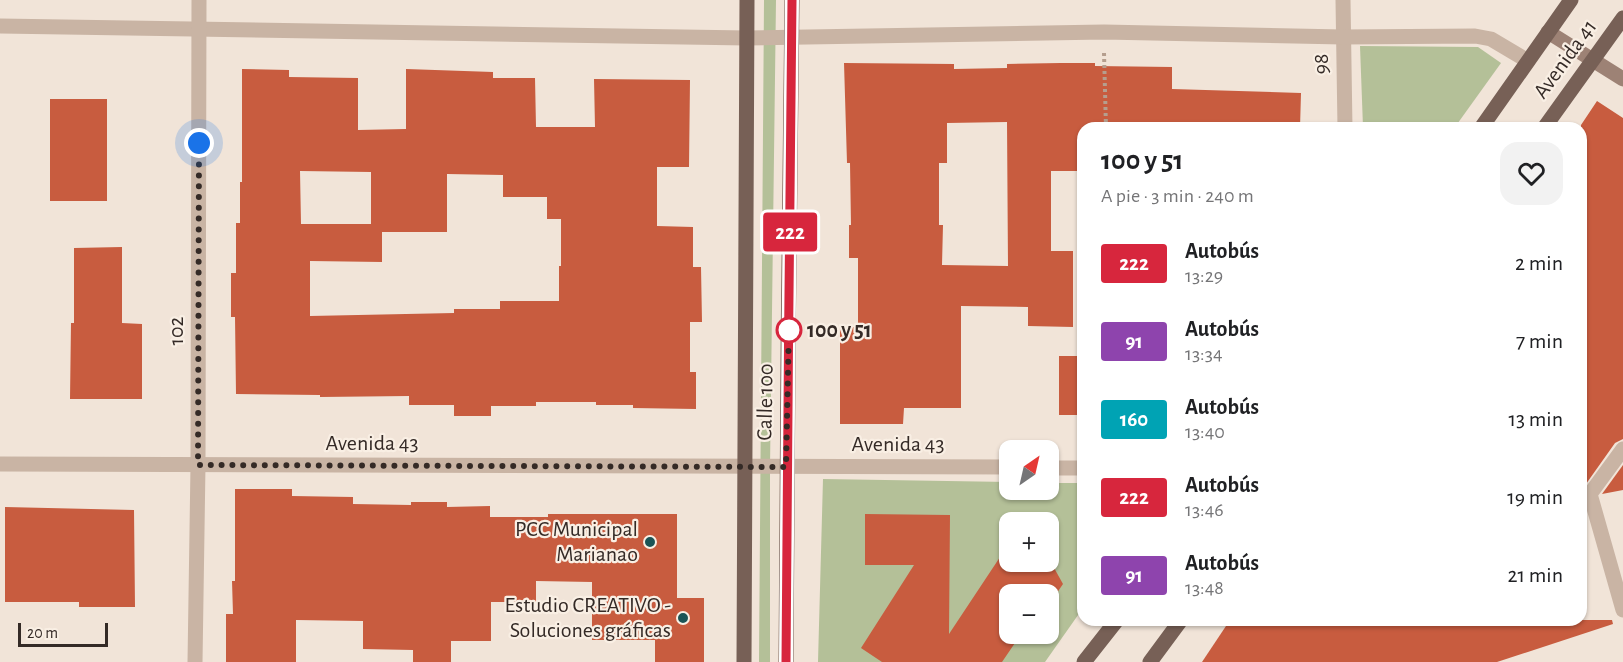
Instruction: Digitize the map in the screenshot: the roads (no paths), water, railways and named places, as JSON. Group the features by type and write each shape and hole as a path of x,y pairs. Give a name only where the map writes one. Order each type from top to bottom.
{"main road":[{"name":"Calle 100","path":"744,662 747,0"},
{"name":"Calle 100","path":"786,662 792,0"},
{"name":"Avenida 41","path":"1484,122 1571,0"},
{"name":"Avenida 41","path":"1548,122 1623,18"},
{"path":"1084,662 1112,626"},
{"path":"1150,662 1177,626"}],"street":[{"name":"102","path":"195,662 198,465 199,0"},
{"name":"98","path":"1344,0 1345,122"},
{"name":"Avenida 41","path":"0,26 747,38 1104,32 1343,37 1475,36 1491,39 1528,61"},
{"path":"1548,32 1594,59 1623,80"},
{"path":"1623,448 1590,494 1623,610"},
{"name":"Avenida 43","path":"0,464 999,467"},
{"path":"1059,468 1077,468"}],"place":[{"name":"100 y 51","path":"789,330"},
{"name":"PCC Municipal Marianao","path":"650,542"},
{"name":"Estudio CREATIVO - Soluciones gráficas","path":"683,618"}]}
